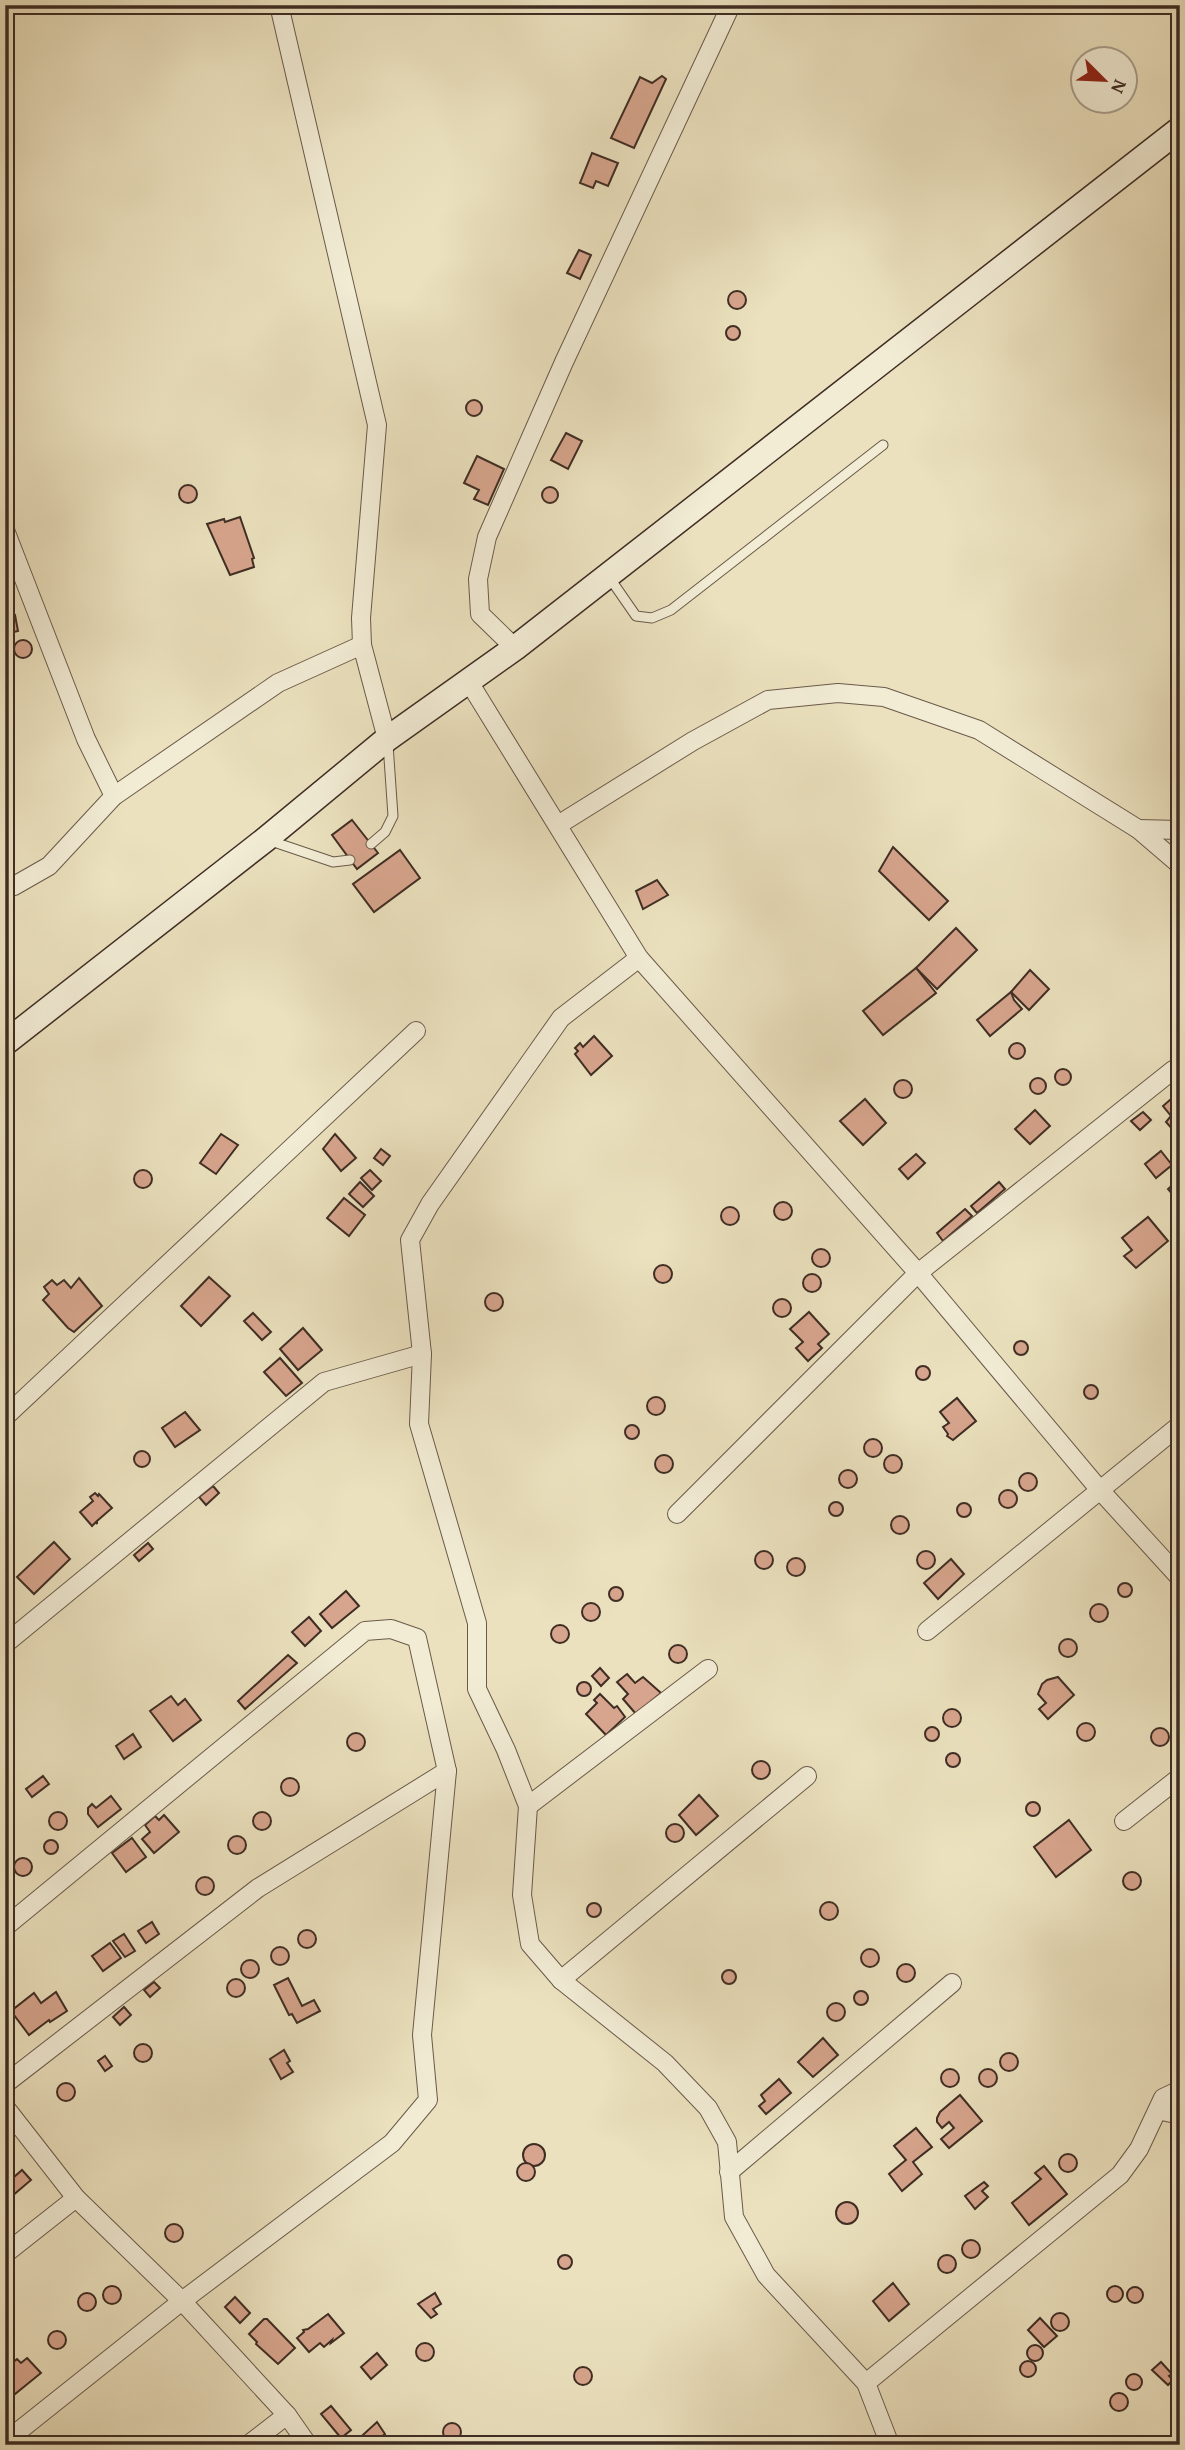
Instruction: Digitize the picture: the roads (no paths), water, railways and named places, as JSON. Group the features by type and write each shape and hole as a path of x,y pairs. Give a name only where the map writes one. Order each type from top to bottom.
{"main road":[{"path":"5,1043 265,839 387,739 515,648 1180,129"}],"street":[{"path":"279,5 377,425 361,618 362,645 387,739"},
{"path":"515,648 480,614 478,579 487,537 564,362 731,5"},
{"path":"5,530 86,739 114,796"},
{"path":"5,889 48,866 114,796 278,683 362,645"},
{"path":"469,682 639,958 918,1273 1099,1489 1180,1578"},
{"path":"558,825 693,741 768,700 838,693 884,697 979,730 1138,828 1180,865"},
{"path":"1138,828 1180,830"},
{"path":"639,958 561,1017 430,1204 410,1240 422,1354 419,1424 477,1623 477,1689 506,1750 528,1806 522,1895 530,1944 561,1980 665,2063 703,2101 727,2142 734,2217 766,2275 866,2383 890,2445"},
{"path":"5,1417 416,1031"},
{"path":"677,1514 918,1273 1173,1070 1180,1070"},
{"path":"5,1644 324,1382 422,1354"},
{"path":"927,1631 1180,1425"},
{"path":"5,1927 365,1631 391,1629 417,1637 447,1771 422,2035 429,2100 392,2143 182,2301 5,2442"},
{"path":"528,1806 708,1669"},
{"path":"5,2084 258,1888 447,1771"},
{"path":"561,1980 807,1776"},
{"path":"1124,1821 1180,1777"},
{"path":"729,2172 952,1983"},
{"path":"866,2383 1120,2175 1139,2149 1163,2098 1180,2090"},
{"path":"5,2107 76,2198 182,2301 287,2415 308,2445"},
{"path":"1157,2110 1180,2115"},
{"path":"5,2254 76,2198"},
{"path":"248,2445 287,2415"}],"lane":[{"path":"608,575 636,616 652,618 671,610 883,445"},
{"path":"371,844 385,832 393,816 387,739"},
{"path":"265,839 333,862 350,860"}]}
